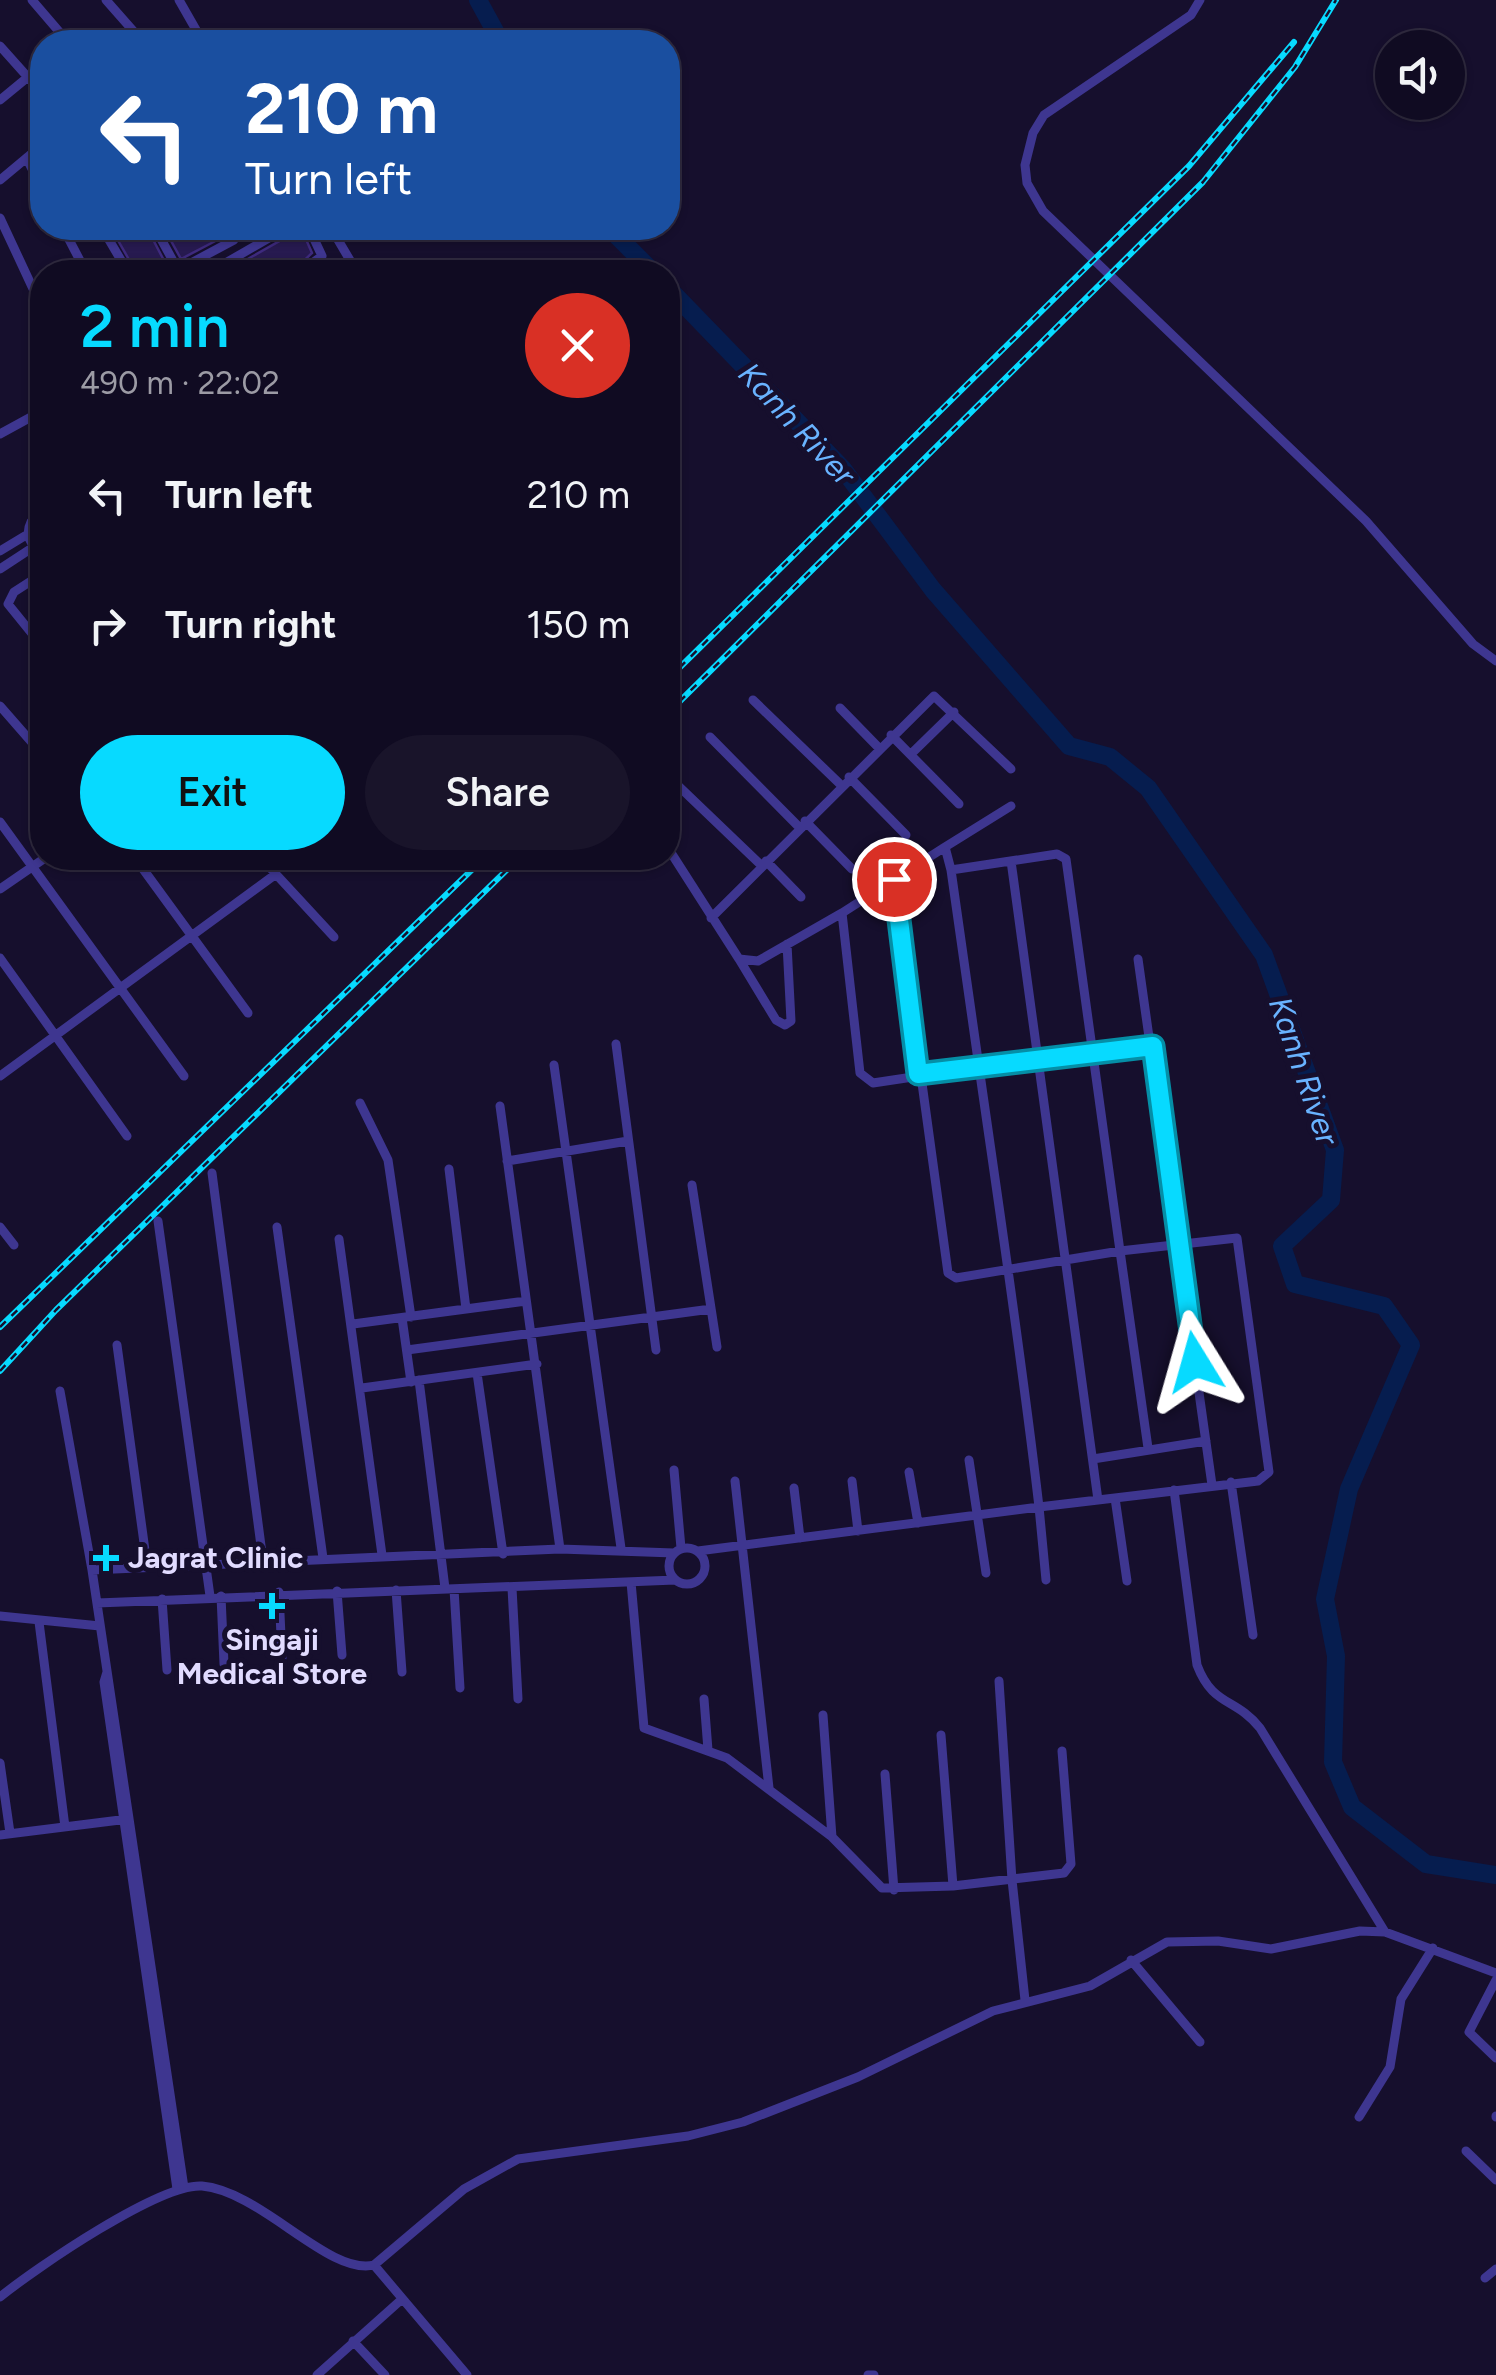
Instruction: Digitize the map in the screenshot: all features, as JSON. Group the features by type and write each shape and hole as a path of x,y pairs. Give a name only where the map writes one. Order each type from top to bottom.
{"street":[{"path":"32,0 58,30"},
{"path":"106,0 132,30"},
{"path":"179,0 196,30"},
{"path":"1200,0 1192,15 1044,116 1034,133 1025,165 1027,183 1043,211 1093,262 1366,520 1473,644 1496,660"},
{"path":"0,46 30,79"},
{"path":"0,100 28,77"},
{"path":"0,180 30,156"},
{"path":"27,159 30,165"},
{"path":"0,218 30,273"},
{"path":"198,260 234,240"},
{"path":"231,260 265,240"},
{"path":"0,434 30,418"},
{"path":"30,522 30,537"},
{"path":"0,551 28,534"},
{"path":"0,570 30,553"},
{"path":"30,582 14,592 8,604 30,631"},
{"path":"711,918 891,734 934,696 1011,769"},
{"path":"753,700 841,785"},
{"path":"0,706 30,740"},
{"path":"840,708 878,747"},
{"path":"911,754 954,712"},
{"path":"891,734 959,804"},
{"path":"710,737 852,869"},
{"path":"849,777 906,835"},
{"path":"680,787 801,898"},
{"path":"739,959 758,960 842,913 1010,806"},
{"path":"0,822 30,863"},
{"path":"945,847 1008,1267 1046,1580"},
{"path":"950,870 1057,854 1066,859 1148,1448"},
{"path":"1011,861 1098,1500"},
{"path":"0,889 30,867"},
{"path":"680,868 776,1020 786,1025 791,1021 787,944"},
{"path":"35,870 184,1076"},
{"path":"144,870 248,1013"},
{"path":"272,870 334,938"},
{"path":"0,1076 276,874"},
{"path":"92,1570 560,1549 698,1551 1258,1481 1270,1465 1240,1241 1232,1236 1179,1242 956,1278 946,1268 894,879"},
{"path":"842,913 860,1073 873,1083 918,1074 1153,1046"},
{"path":"0,958 128,1136"},
{"path":"1138,959 1212,1484"},
{"path":"616,1044 656,1350"},
{"path":"554,1064 621,1548"},
{"path":"360,1103 388,1160 406,1317 406,1350 415,1381 444,1556 460,1688"},
{"path":"500,1106 560,1549"},
{"path":"506,1161 628,1141"},
{"path":"449,1169 466,1309"},
{"path":"212,1173 263,1561"},
{"path":"692,1185 718,1347"},
{"path":"158,1221 224,1664"},
{"path":"0,1227 14,1246"},
{"path":"278,1228 323,1558"},
{"path":"339,1239 382,1555"},
{"path":"353,1324 526,1301"},
{"path":"406,1350 711,1309"},
{"path":"118,1345 146,1565"},
{"path":"362,1388 537,1364"},
{"path":"477,1373 503,1554"},
{"path":"60,1391 97,1603 180,2189"},
{"path":"1092,1459 1206,1441"},
{"path":"968,1460 986,1573"},
{"path":"674,1470 678,1550 668,1566 675,1580"},
{"path":"909,1472 918,1523"},
{"path":"852,1481 858,1531"},
{"path":"735,1482 769,1788"},
{"path":"1232,1482 1254,1635"},
{"path":"794,1488 800,1538"},
{"path":"1174,1490 1197,1665 1204,1684 1210,1693 1248,1714 1260,1728 1386,1932"},
{"path":"1115,1498 1127,1582"},
{"path":"97,1603 278,1592 512,1588 675,1580 687,1584 703,1575 705,1562 698,1551"},
{"path":"631,1582 644,1728 660,1738 708,1750 769,1788 832,1837 874,1882 894,1890 1064,1873 1071,1864 1062,1750"},
{"path":"512,1588 518,1699"},
{"path":"396,1590 402,1672"},
{"path":"337,1591 342,1656"},
{"path":"278,1592 282,1658"},
{"path":"162,1599 167,1670"},
{"path":"0,1616 100,1626"},
{"path":"39,1622 66,1827"},
{"path":"1000,1681 1012,1880 1025,2000"},
{"path":"704,1699 708,1750"},
{"path":"823,1715 832,1837"},
{"path":"941,1734 953,1886"},
{"path":"0,1762 5,1834 127,1819"},
{"path":"885,1774 894,1890"},
{"path":"0,2297 33,2271 180,2189 201,2186 235,2194 345,2264 356,2268 374,2264 464,2189 518,2159 672,2139 743,2122 858,2077 1025,2000 1090,1986 1150,1948 1185,1939 1271,1949 1360,1931 1386,1932 1433,1948 1496,1976 1469,2032 1496,2058"},
{"path":"1359,2117 1390,2066 1401,1999 1433,1948"},
{"path":"1131,1960 1200,2042"},
{"path":"1466,2151 1496,2180"},
{"path":"374,2264 468,2375"},
{"path":"1484,2278 1496,2269"},
{"path":"316,2375 401,2300"},
{"path":"354,2341 385,2375"}],"building":[{"path":"118,240 153,240 164,260 129,260"},
{"path":"171,240 217,240 181,259"},
{"path":"281,240 306,240 312,253 305,260 246,260"}],"waterway":[{"name":"Kanh River","path":"478,0 494,30"},
{"name":"Kanh River","path":"621,240 641,260"},
{"name":"Kanh River","path":"680,300 843,469 933,590 1069,746 1110,757 1148,788 1264,955 1335,1150 1331,1200 1282,1246 1295,1284 1384,1306 1411,1345 1349,1489 1325,1599 1336,1656 1333,1762 1352,1807 1426,1864 1496,1875"}],"railway":[{"path":"680,701 1203,182 1295,67 1336,0"},
{"path":"680,667 1189,166 1294,42"},
{"path":"0,1327 472,870"},
{"path":"0,1371 56,1310 507,870"}],"place":[{"name":"Jagrat Clinic","path":"106,1558"},
{"name":"Singaji Medical Store","path":"272,1606"}],"route":[{"path":"894,879 918,1074 1153,1046 1164,1154 1195,1362"}]}
